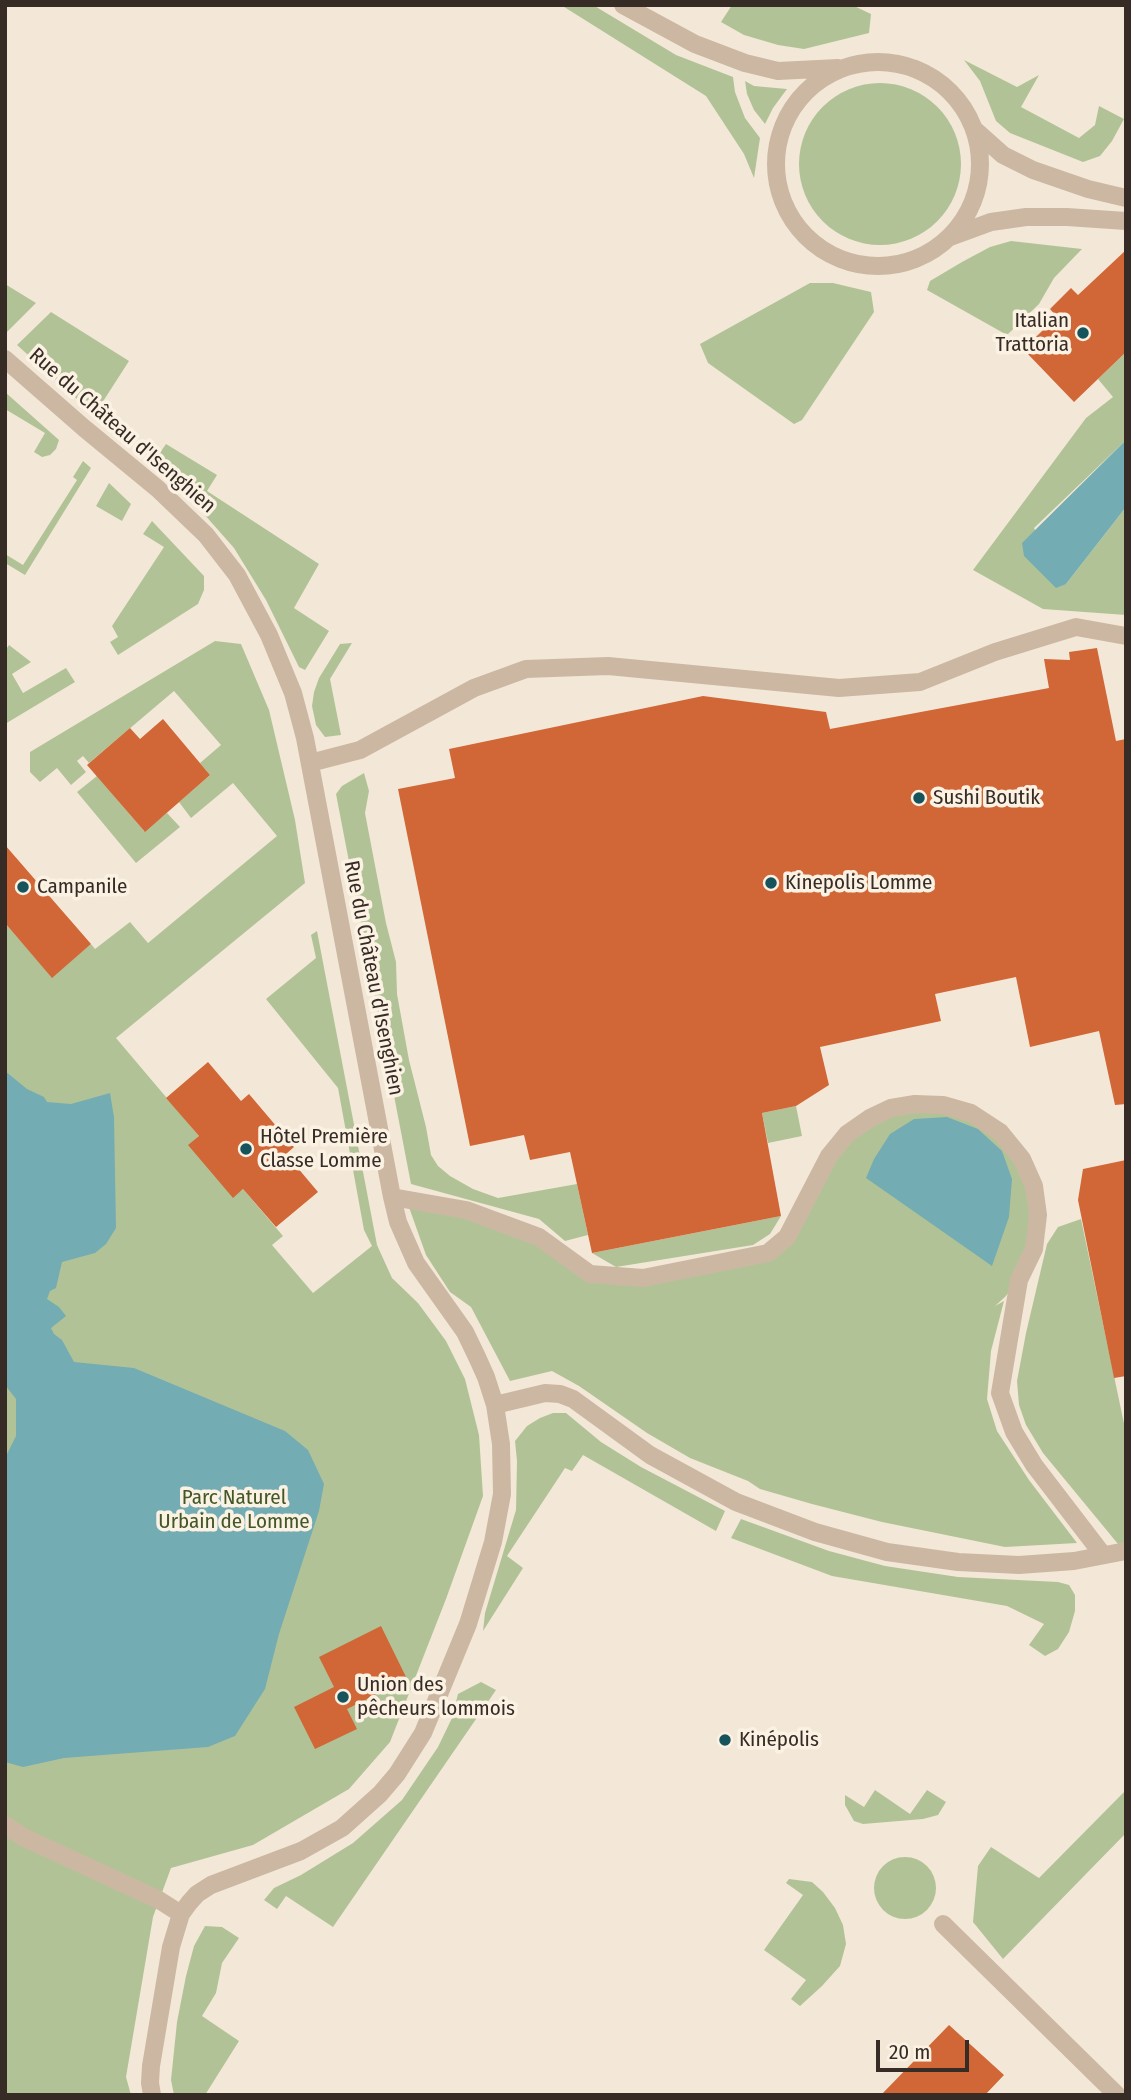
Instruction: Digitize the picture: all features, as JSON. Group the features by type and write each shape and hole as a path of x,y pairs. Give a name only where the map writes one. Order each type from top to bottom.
{"street":[{"path":"623,5 695,44 754,66 778,71 845,68"},
{"path":"873,62 898,64 920,72 949,91 974,130 979,152 978,186 970,208 950,237 932,251 911,261 889,266 860,265 821,249 792,219 780,193 777,151 791,111 809,89 832,73 845,68 873,62"},
{"path":"974,130 1003,155 1033,170 1088,189 1126,198"},
{"path":"950,237 991,222 1026,217 1126,221"},
{"name":"Rue du Château d'Isenghien","path":"5,359 90,434 158,489 218,549 237,575 269,635 293,694 310,763 391,1197 398,1222 411,1254 465,1332 486,1377 495,1405 500,1444 502,1494 493,1542 461,1641 423,1733 397,1774 380,1794 342,1828 281,1860 211,1885 197,1894 181,1914 171,1947 153,2053 150,2083 152,2095"},
{"path":"310,763 360,750 474,688 527,669 608,666 839,688 920,682 995,652 1076,628 1126,636"},
{"path":"391,1197 466,1210 539,1237 590,1274 643,1278 768,1253 788,1237 829,1156 847,1134 870,1118 891,1108 915,1104 943,1105 971,1113 1000,1132 1022,1159 1034,1186 1038,1215 1034,1249 1019,1280 1000,1393 1014,1432 1034,1465 1103,1555"},
{"path":"495,1405 545,1393 560,1394 573,1399 650,1455 736,1502 815,1532 887,1552 958,1562 1019,1565 1074,1561 1126,1552"},
{"path":"5,1825 23,1837 159,1900 181,1914"},
{"path":"943,1924 1117,2095"}],"green space":[{"path":"561,5 593,5 676,55 733,77 735,92 745,118 760,138 754,178 744,154 706,96"},
{"path":"732,5 852,5 871,14 869,33 804,49 778,45 744,35 721,22"},
{"path":"964,60 1017,87 1039,75 1021,107 1079,138 1095,125 1099,106 1124,119 1100,156 1083,162 1010,133 996,121 980,81"},
{"path":"745,81 754,86 787,89 765,124 754,110"},
{"path":"880,83 911,89 937,107 955,133 961,164 955,195 937,221 911,239 880,245 849,239 823,221 805,195 799,164 805,133 823,107 849,89"},
{"path":"1011,241 1082,249 1054,278 1039,304 1007,335 927,290 930,281 962,262 990,247"},
{"path":"810,283 833,283 871,292 874,312 802,420 794,424 708,363 700,344"},
{"path":"5,284 36,303 5,334"},
{"path":"51,312 129,361 97,407 87,408 17,345"},
{"path":"1126,352 1126,440 1034,528 1066,584 1126,507 1126,615 1043,609 973,570 1086,418 1113,397 1098,379"},
{"path":"5,392 59,440 50,455 42,457 34,452 45,433 5,409"},
{"path":"166,444 217,475 207,491 319,564 294,608 329,631 305,670 299,667 266,600 234,548 181,488 153,463"},
{"path":"83,461 91,468 25,575 5,563 5,554 23,565 77,480 73,477"},
{"path":"109,483 131,504 122,521 96,506"},
{"path":"152,521 204,576 204,590 198,604 118,655 110,642 118,637 112,626 164,547 143,534"},
{"name":"Parc Naturel Urbain de Lomme","path":"215,641 241,644 269,710 295,820 305,883 116,1038 199,1136 189,1145 233,1197 243,1189 283,1236 272,1245 313,1293 372,1246 364,1230 338,1088 266,999 316,958 311,935 317,931 377,1245 392,1278 418,1303 446,1341 465,1379 479,1435 483,1496 390,1742 349,1789 253,1845 171,1868 153,1917 126,2077 131,2095 5,2095 5,923 52,977 91,944 95,949 130,922 148,943 277,836 233,783 191,818 179,802 210,775 200,763 221,745 174,691 89,763 83,756 77,761 86,772 71,785 57,768 40,782 30,772 30,752"},
{"path":"352,643 330,679 341,735 325,737 316,725 312,706 314,692 319,678 340,644"},
{"path":"9,645 31,662 12,674 23,693 66,668 75,682 5,724 5,651"},
{"path":"364,773 369,791 365,813 396,962 397,994 409,1060 431,1155 438,1166 450,1176 473,1189 498,1198 577,1184 588,1235 565,1241 539,1219 411,1184 336,794 342,786"},
{"path":"97,776 144,831 167,813 180,827 136,863 77,792"},
{"path":"796,1106 802,1136 768,1143 762,1113"},
{"path":"891,1108 971,1113 1022,1159 1038,1215 1019,1280 995,1306 1004,1301 991,1351 987,1399 997,1431 1029,1480 1077,1543 1005,1547 882,1522 812,1504 760,1489 748,1481 690,1458 552,1371 510,1381 471,1307 450,1292 426,1255 405,1196 539,1237 590,1274 643,1278 768,1253 829,1156"},
{"path":"781,1216 770,1234 753,1245 616,1267 592,1253"},
{"path":"1081,1219 1126,1433 1126,1543 1118,1544 1043,1453 1026,1425 1019,1405 1017,1381 1047,1244 1058,1227"},
{"path":"553,1413 566,1413 601,1442 641,1467 725,1511 716,1531 583,1455 572,1471 565,1468 507,1556 523,1568 483,1631 485,1613 516,1510 515,1441 527,1426"},
{"path":"741,1519 829,1551 885,1566 958,1577 1058,1582 1069,1585 1075,1595 1075,1611 1069,1632 1058,1649 1045,1656 1029,1645 1044,1624 1007,1606 832,1576 731,1538"},
{"path":"481,1682 496,1690 333,1927 286,1896 277,1909 264,1900 274,1888 353,1843 402,1800 438,1747 452,1718 458,1694"},
{"path":"875,1790 910,1814 927,1790 946,1802 938,1815 923,1819 863,1824 854,1821 845,1805 845,1795 864,1807"},
{"path":"1126,1790 1126,1833 1003,1959 973,1922 978,1866 991,1847 1039,1878"},
{"path":"899,1857 911,1857 927,1866 934,1876 934,1900 927,1910 911,1919 899,1919 888,1914 879,1905 874,1894 874,1882 879,1871 888,1862"},
{"path":"789,1879 812,1882 823,1892 843,1925 846,1944 840,1966 800,2006 791,1999 806,1980 764,1950 803,1895 786,1883"},
{"path":"205,1926 222,1927 239,1938 222,1963 216,1993 202,2016 239,2041 205,2095 174,2095 171,2080 177,2022 194,1946"}],"water":[{"path":"1126,440 1126,507 1066,584 1056,588 1024,556 1022,543"},
{"path":"5,1071 27,1089 44,1097 47,1102 71,1104 110,1093 114,1117 116,1228 106,1244 95,1253 62,1262 56,1288 50,1291 47,1299 66,1316 51,1328 62,1340 74,1362 134,1368 285,1431 308,1450 324,1484 319,1511 279,1634 265,1689 235,1736 208,1747 64,1758 23,1767 5,1762 5,1458 16,1436 16,1399 5,1385"},
{"path":"947,1117 978,1129 1002,1151 1012,1179 1009,1217 992,1266 866,1178 890,1134 914,1119"}],"building":[{"name":"Italian Trattoria","path":"1126,250 1126,352 1074,402 1023,349 1057,317 1050,309 1071,288 1078,295"},
{"name":"Kinepolis Lomme","path":"1097,648 1116,741 1126,739 1126,1104 1115,1105 1099,1031 1030,1047 1016,977 935,994 941,1021 820,1047 829,1085 796,1106 762,1113 781,1216 592,1253 570,1152 530,1160 524,1135 470,1146 398,789 455,778 449,749 703,696 826,712 830,729 1049,688 1044,659 1070,660 1069,652"},
{"name":"Campanile","path":"163,719 210,775 145,832 87,765 130,728 140,739"},
{"name":"Campanile","path":"5,845 91,944 52,978 5,923"},
{"name":"Hôtel Première Classe Lomme","path":"208,1062 241,1101 249,1094 294,1147 286,1154 318,1192 276,1227 243,1189 233,1198 188,1145 199,1136 166,1098"},
{"path":"1126,1160 1126,1376 1114,1378 1078,1200 1083,1169"},
{"name":"Union des pêcheurs lommois","path":"381,1626 407,1679 347,1709 357,1729 315,1749 294,1707 334,1687 319,1657"},
{"path":"949,2025 1004,2075 985,2095 881,2095"}],"place":[{"name":"Italian Trattoria","path":"1083,333"},
{"name":"Sushi Boutik","path":"919,798"},
{"name":"Kinepolis Lomme","path":"771,883"},
{"name":"Campanile","path":"23,887"},
{"name":"Hôtel Première Classe Lomme","path":"246,1149"},
{"name":"Union des pêcheurs lommois","path":"343,1697"},
{"name":"Kinépolis","path":"725,1740"}]}
